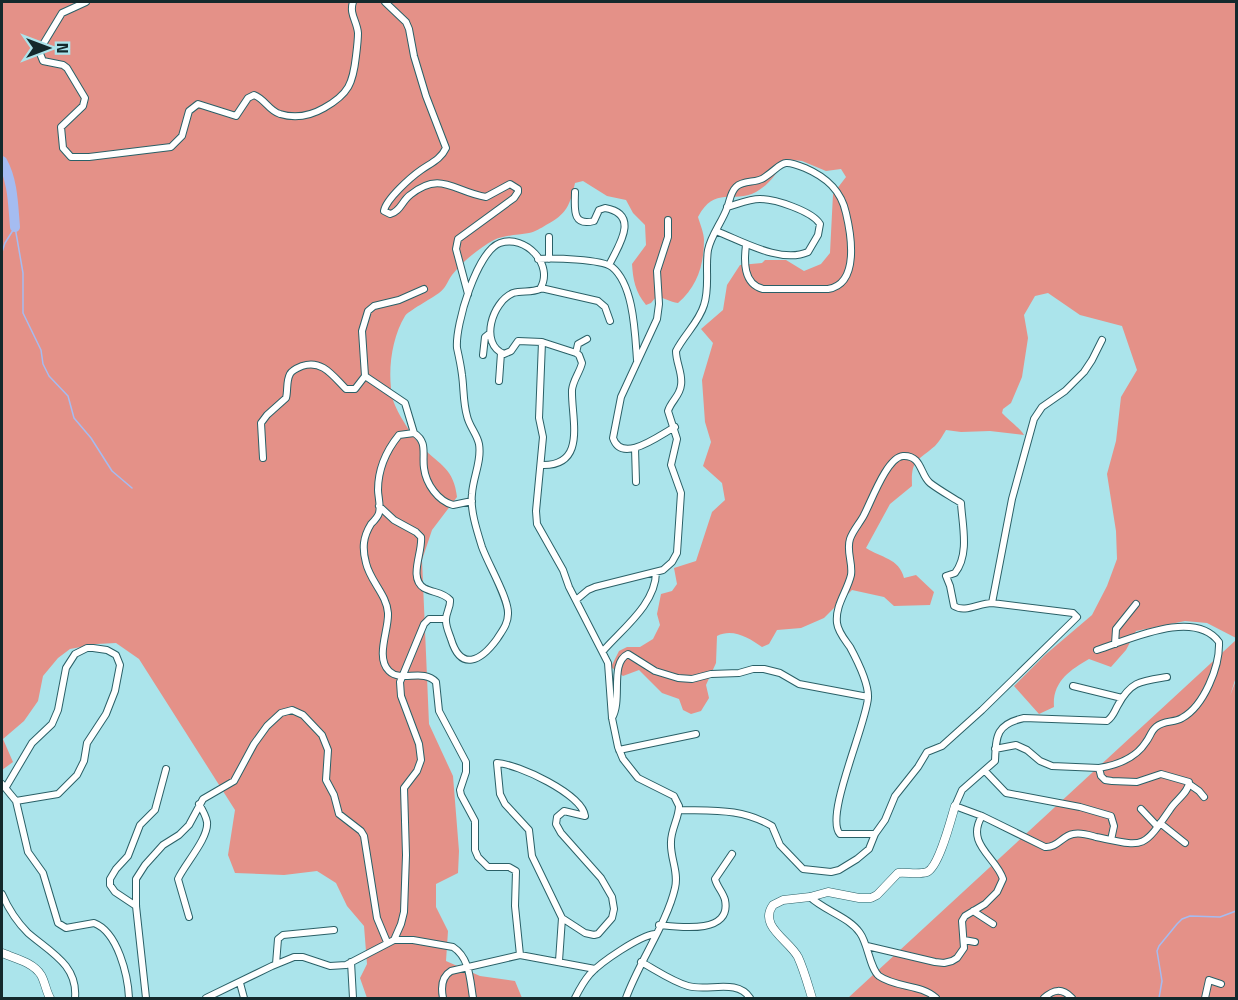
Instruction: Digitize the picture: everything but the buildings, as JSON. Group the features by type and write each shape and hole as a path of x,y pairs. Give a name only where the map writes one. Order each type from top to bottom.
{"street":[{"path":"86,2 62,13 39,51 43,61 67,68 85,98 83,106 62,127 63,148 71,157 171,147 182,136 189,111 198,104 236,116 248,98 254,95 261,98 272,111 279,114 302,116 317,113 342,95 353,79 358,34 352,16 353,2"},
{"path":"385,2 409,29 426,96 446,148 437,160 412,177 391,199 384,211 390,214 396,213 404,200 429,184 445,183 486,197 510,184 518,189 514,198 458,239 456,249 468,295"},
{"path":"576,600 595,587 667,568 679,545 681,493 671,465 677,439 668,411 678,396 681,386 676,351 705,303 708,250 731,194 739,185 763,179 776,166 785,163 795,164 823,177 842,197 849,224 852,252 844,279 833,288 763,289 754,286 748,279 746,245"},
{"path":"575,192 578,220 588,223 594,221 600,210 605,208 615,211 624,221 626,231 609,265"},
{"path":"716,231 746,245 783,255 804,254 814,243 820,225 807,212 766,200 747,201 727,207"},
{"path":"668,220 668,237 657,271 659,304 657,319 621,397 613,432 614,442 617,445 635,448 643,446 675,427"},
{"path":"549,237 549,259"},
{"path":"379,506 394,520 421,537 417,580 425,589 448,597 451,603 445,619 456,653 460,658 475,660 487,652 507,622 508,608 482,546 472,501 479,445 466,415 457,339 459,325 468,295 481,265 498,243 507,241 528,246 544,270 541,288"},
{"path":"538,259 599,262 609,265 617,273 627,292 634,321 637,360"},
{"path":"541,465 551,465 562,460 570,452 575,437 573,384 582,363 576,353 542,342 518,341 511,351 501,353 493,346 490,333 495,316 503,300 513,293 533,292 541,288 598,301 605,307 609,321"},
{"path":"263,458 261,423 286,398 288,380 292,371 304,365 319,365 327,369 349,390 354,389 365,376 362,331 368,311 374,306 399,300 424,290"},
{"path":"483,355 485,337 490,333"},
{"path":"576,353 578,344 587,339"},
{"path":"992,603 1012,499 1034,419 1042,407 1065,391 1084,372 1102,340"},
{"path":"542,342 539,418 543,436 536,511 537,524 563,570 608,663 612,718 619,750 628,767 638,778 674,796 677,799 679,810 671,839 676,885 626,999"},
{"path":"499,381 501,353"},
{"path":"365,376 405,403 414,433 424,444 424,471 437,495 453,505 472,501"},
{"path":"414,433 399,435 382,463 378,475 379,512 364,535 364,553 368,572 387,610 384,661 389,671 398,677 422,675 434,678 436,682 439,711 466,762 466,772 460,790 475,821 475,850 478,857 489,867 514,868 516,871 515,906 520,955"},
{"path":"635,448 636,482"},
{"path":"679,810 735,812 767,823 774,829 782,847 800,867 808,871 831,872 845,867 869,849 895,796 927,752 942,746 990,703 1077,617 1073,613 1059,610 992,603 964,609 954,606 946,576 956,573 961,564 964,539 961,503 927,481 915,459 904,456 898,457 883,476 851,536 850,575 837,612 838,627 854,655 868,697 840,795 835,825 840,834 875,834"},
{"path":"603,651 633,619 655,588 656,572"},
{"path":"1115,644 1116,629 1136,604"},
{"path":"391,941 401,924 404,912 406,855 403,793 406,784 417,771 422,760 419,744 401,696 400,682 424,624 429,619 445,619"},
{"path":"995,748 1016,745 1052,766 1099,768 1130,758 1139,751 1159,724 1180,719 1197,707 1206,694 1220,648 1219,642 1208,631 1180,626 1169,627 1097,650"},
{"path":"16,801 58,794 77,775 84,761 87,743 106,714 115,691 120,665 116,655 107,650 93,648 87,648 75,654 66,668 55,718 32,743 4,786 16,801 28,852 43,873 58,923 66,928 94,923 103,929 122,959 127,976 129,999"},
{"path":"612,718 617,706 617,666 622,657 628,654 655,671 678,678 692,680 711,674 764,669 799,684 868,697"},
{"path":"812,999 798,956 772,927 770,909 778,902 821,893 835,892 859,898 871,898 877,895 898,873 930,870 939,855 962,790 995,761 997,735 1003,727 1012,721 1024,718 1107,721 1134,684 1167,677"},
{"path":"1073,686 1122,698"},
{"path":"146,999 136,906 136,882 139,874 163,845 179,835 189,825 199,804 206,796 234,781 254,744 273,720 286,711 292,710 303,715 316,726 326,742 328,750 325,774 339,814 364,836 377,918 391,941"},
{"path":"619,750 696,734"},
{"path":"559,961 562,918 532,856 530,830 505,804 500,794 497,763 519,767 534,774 567,795 585,813 585,816 564,811 557,817 556,824 608,888 613,903 613,915 608,924 594,935 585,933 562,918"},
{"path":"1099,768 1105,780 1137,782 1161,774 1185,781 1204,797"},
{"path":"136,906 115,892 110,885 110,879 128,856 140,825 155,810 165,769"},
{"path":"985,771 1006,793 1080,807 1112,816 1114,826 1111,840"},
{"path":"955,806 982,816 1045,847 1054,846 1065,837 1076,833 1125,844 1143,841 1153,835 1189,784"},
{"path":"189,917 178,879 207,827 207,821 199,804"},
{"path":"1141,809 1185,843"},
{"path":"867,946 944,963 957,958 964,948 962,921 997,892 1003,879 999,869 985,855 978,838 978,822 982,816"},
{"path":"660,925 704,927 716,922 722,916 725,898 715,879 732,854"},
{"path":"2,894 12,914 23,927 64,963 73,977 75,999"},
{"path":"810,897 856,928 880,976 926,992 936,999"},
{"path":"973,910 993,924"},
{"path":"276,964 278,939 283,935 334,930"},
{"path":"575,999 595,969 645,936 655,934"},
{"path":"206,999 276,964 300,957 330,966 346,965 391,941 413,940 453,947 460,952 467,966 473,999"},
{"path":"964,940 975,942"},
{"path":"2,953 36,969 41,975 50,999"},
{"path":"443,999 442,982 451,970 520,955 595,969"},
{"path":"351,962 353,999"},
{"path":"641,962 689,987 735,988 747,994 750,999"},
{"path":"1205,999 1209,980 1221,984"},
{"path":"240,983 244,999"},
{"path":"1044,999 1052,991 1059,990 1066,992 1072,999"}],"shaded area":[{"path":"2,2 1236,2 1236,638 1207,623 1185,621 1136,631 1126,650 1111,667 1089,659 1069,672 1056,690 1054,707 1039,714 1014,686 1045,655 1092,615 1107,586 1117,559 1116,531 1107,474 1116,441 1121,397 1137,370 1122,326 1080,315 1048,293 1035,296 1024,315 1028,338 1022,377 1011,403 1003,409 1002,413 1024,435 990,431 946,430 935,446 916,462 912,471 912,486 890,504 866,548 894,562 902,571 904,578 916,575 934,592 930,605 894,606 884,597 852,590 824,618 801,628 777,630 769,644 762,647 746,637 735,634 717,636 716,663 706,685 709,698 701,711 691,714 683,710 679,699 662,693 639,670 623,676 611,667 619,651 627,647 640,647 653,639 660,625 657,614 661,594 672,591 677,584 674,568 696,561 712,512 725,500 722,483 703,466 711,442 705,422 702,380 713,343 701,329 723,310 727,285 740,265 762,263 765,260 786,260 804,271 821,264 830,253 833,194 846,177 841,169 826,171 802,161 785,159 773,178 756,192 711,201 698,217 704,249 695,283 678,303 656,297 646,305 635,285 632,264 646,245 645,225 633,213 626,200 607,196 583,181 575,183 569,203 559,217 533,232 503,237 488,243 461,265 441,291 405,316 396,335 390,368 391,390 398,411 418,443 445,468 453,480 457,497 432,530 422,560 429,724 453,776 459,851 458,873 436,884 436,907 448,931 446,961 480,976 515,981 522,998 367,998 360,978 367,964 364,926 347,906 336,883 317,871 284,875 235,873 228,855 235,810 139,659 116,643 70,649 58,658 43,676 38,701 24,721 3,739 13,762 2,770"},
{"path":"1236,640 1236,677 1230,696 1236,680 1236,998 848,998"}],"waterway":[{"path":"2,161 10,185 15,227"},
{"path":"15,227 23,273 23,313 41,350 43,364 49,376 68,396 74,418 91,438 112,471 132,488"},
{"path":"2,252 15,227"},
{"path":"1159,998 1162,981 1157,951 1177,924 1190,916 1220,917 1236,911"}]}
